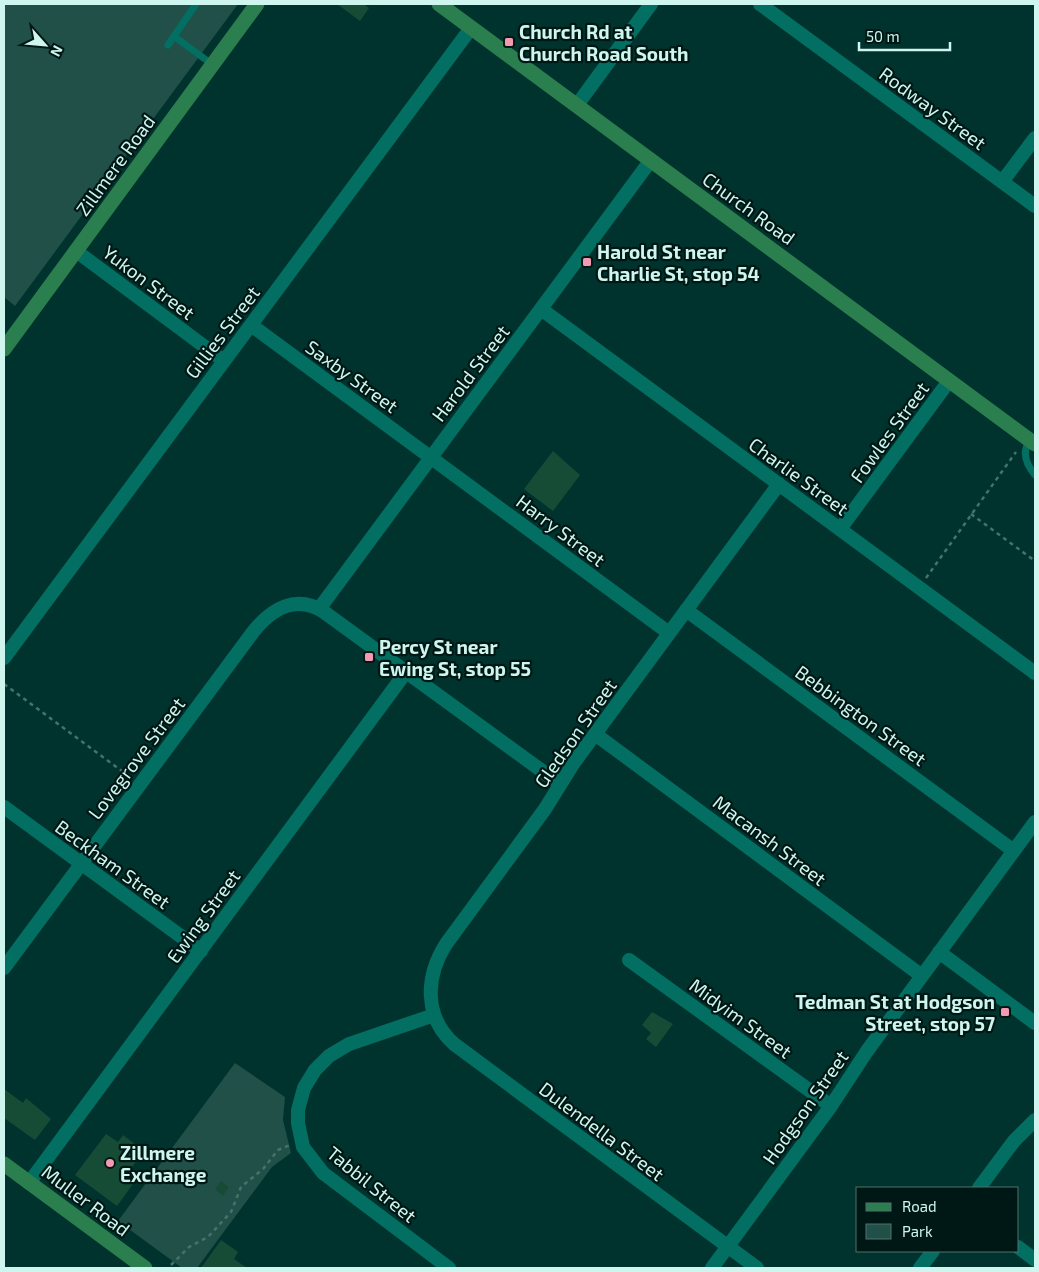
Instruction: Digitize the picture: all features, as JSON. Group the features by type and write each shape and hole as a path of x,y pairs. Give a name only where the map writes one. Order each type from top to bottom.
{"street":[{"name":"Zillmere Road","path":"4,349 257,4"},
{"name":"Church Road","path":"439,4 950,381 1028,444"},
{"path":"577,105 651,4"},
{"name":"Rodway Street","path":"760,4 1035,206"},
{"name":"Gillies Street","path":"4,658 471,28"},
{"path":"1002,182 1035,138"},
{"name":"Harold Street","path":"319,609 651,160"},
{"name":"Yukon Street","path":"76,251 224,361"},
{"name":"Charlie Street","path":"541,309 1035,673"},
{"name":"Saxby Street","path":"251,325 431,457"},
{"name":"Fowles Street","path":"840,530 950,381"},
{"name":"Harry Street","path":"431,457 669,633"},
{"name":"Gledson Street","path":"434,1015 430,983 440,953 545,809 595,734 779,484"},
{"name":"Lovegrove Street","path":"4,968 264,619 282,607 294,603 319,609"},
{"path":"319,609 560,784"},
{"name":"Bebbington Street","path":"686,610 1014,851"},
{"name":"Ewing Street","path":"29,1183 406,672"},
{"name":"Macansh Street","path":"595,734 922,976"},
{"name":"Beckham Street","path":"4,807 201,950"},
{"name":"Hodgson Street","path":"712,1268 831,1106 867,1051 1035,822"},
{"path":"939,952 1035,1023"},
{"name":"Midyim Street","path":"629,960 831,1106"},
{"name":"Tabbil Street","path":"434,1015 349,1044 322,1062 308,1079 300,1099 298,1123 309,1157 323,1173 449,1268"},
{"name":"Dulendella Street","path":"434,1015 441,1030 463,1051 757,1268"},
{"path":"980,1187 1014,1141 1035,1120"},
{"name":"Muller Road","path":"4,1164 145,1268"},
{"path":"1019,1248 1035,1260"},
{"path":"920,1268 932,1252"}],"lane":[{"path":"168,45 196,4"},
{"path":"175,37 213,66"},
{"path":"1028,444 1025,447 1025,454 1035,476"}],"path":[{"path":"919,587 972,514 1028,444"},
{"path":"972,514 1035,561"},
{"path":"4,684 131,778"},
{"path":"171,1265 189,1247 208,1237 231,1212 239,1190 263,1169 278,1150 302,1140"}],"green space":[{"path":"4,4 238,4 15,306 4,297"},
{"path":"235,1063 285,1097 283,1120 291,1153 272,1167 197,1268 182,1268 118,1221"}],"building":[{"path":"337,4 364,4 369,8 360,21"},
{"path":"553,451 580,475 553,511 524,489"},
{"path":"652,1012 673,1024 656,1047 646,1039 651,1033 642,1025"},
{"path":"4,1089 23,1103 26,1098 51,1119 35,1140 4,1118"},
{"name":"Zillmere Exchange","path":"106,1134 118,1142 123,1135 144,1151 124,1178 133,1184 117,1206 75,1175"},
{"path":"221,1181 229,1187 223,1196 215,1189"},
{"path":"221,1240 238,1252 234,1259 247,1268 201,1268"}],"place":[{"name":"Church Rd at Church Road South","path":"509,42"},
{"name":"Harold St near Charlie St, stop 54","path":"587,262"},
{"name":"Percy St near Ewing St, stop 55","path":"369,657"},
{"name":"Tedman St at Hodgson Street, stop 57","path":"1005,1012"},
{"name":"Zillmere Exchange","path":"110,1163"}]}
